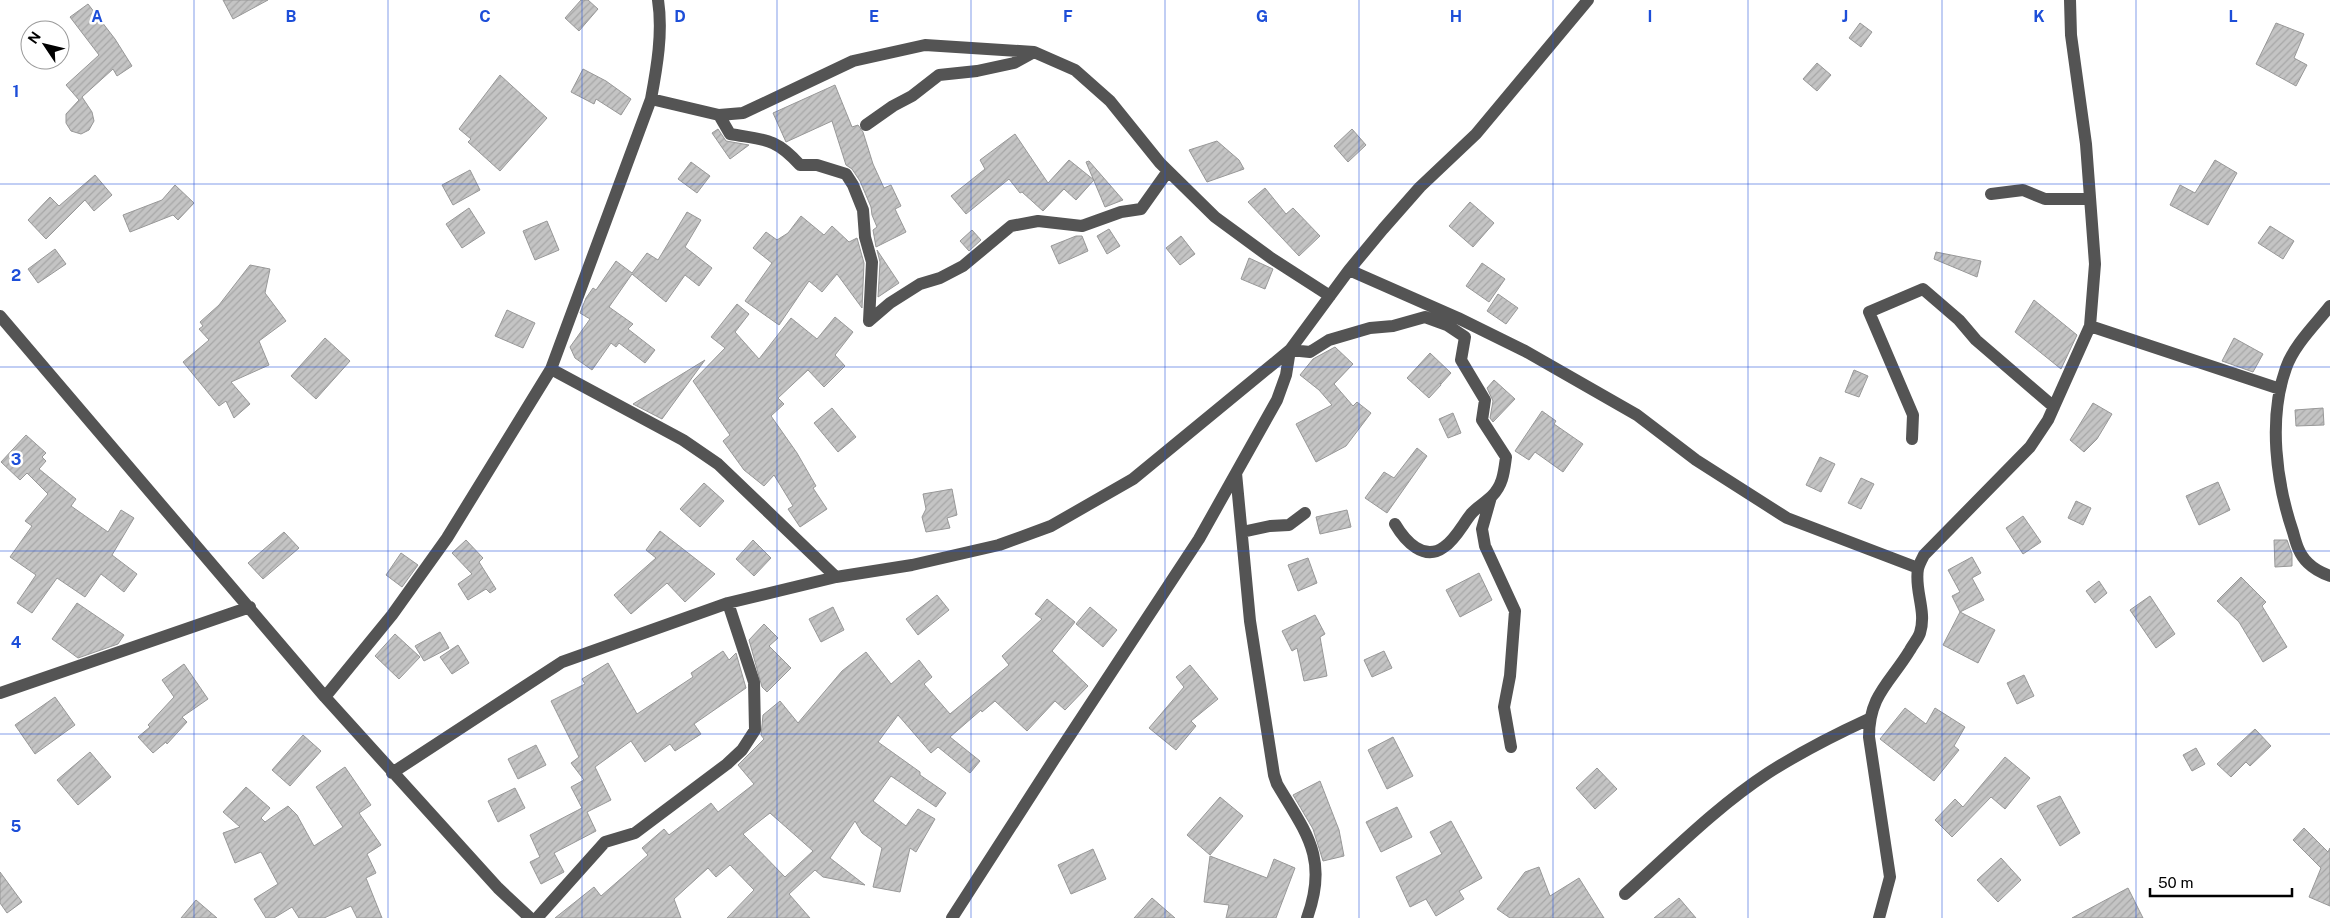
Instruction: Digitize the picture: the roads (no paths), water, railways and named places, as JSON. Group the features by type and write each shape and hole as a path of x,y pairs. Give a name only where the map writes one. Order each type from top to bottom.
{"street":[{"path":"325,697 392,616 447,538 551,369 651,99 656,72 660,14 658,0"},
{"path":"392,773 562,662 728,604 836,577 912,565 999,546 1052,526 1133,479 1290,350 1349,270 1420,187 1476,134 1588,0"},
{"path":"1879,918 1890,877 1869,737 1869,719 1875,699 1903,662 1919,635 1922,622 1922,608 1918,568 1924,555 2030,447 2048,420 2090,326 2095,264 2086,144 2071,35 2070,0"},
{"path":"651,99 719,115 743,113 852,61 926,45 1034,52 1075,70 1110,101 1168,171 1215,217 1271,258 1330,296"},
{"path":"866,125 893,106 912,96 939,75 977,71 1014,63 1034,52"},
{"path":"719,115 730,134 771,140 800,164 818,166 846,174 853,185 863,210 865,237 872,262 869,321 890,303 920,284 940,278 976,258 1011,226 1038,221 1082,226 1121,212 1141,209 1168,171"},
{"path":"1990,194 2022,190 2045,198 2090,199"},
{"path":"1349,270 1458,318 1525,351 1637,415 1696,460 1787,518 1918,568"},
{"path":"1912,438 1914,416 1869,312 1923,289 1959,320 1976,340 2054,407"},
{"path":"2330,306 2302,341 2286,366 2280,389 2276,427 2279,472 2285,510 2298,548 2306,562 2330,576"},
{"path":"0,316 325,697 498,888 530,918"},
{"path":"1290,350 1310,352 1329,340 1370,328 1393,326 1425,317 1447,325 1466,337 1461,360 1485,400 1482,420 1506,457 1502,481 1491,497 1482,529 1485,546 1515,611 1510,676 1504,706 1511,747"},
{"path":"2090,326 2280,389"},
{"path":"952,918 1054,758 1198,539 1277,400 1286,375 1290,350"},
{"path":"551,369 684,440 718,464 836,577"},
{"path":"1236,473 1250,621 1274,774 1277,784 1310,842 1316,857 1313,901 1307,918"},
{"path":"1395,524 1404,540 1417,549 1436,552 1446,547 1477,507 1491,497"},
{"path":"1242,532 1270,526 1289,525 1305,513"},
{"path":"537,918 605,842 635,833 727,764 742,750 755,730 754,682 728,604"},
{"path":"0,693 250,607"},
{"path":"1625,894 1715,815 1766,774 1815,744 1869,719"}]}
